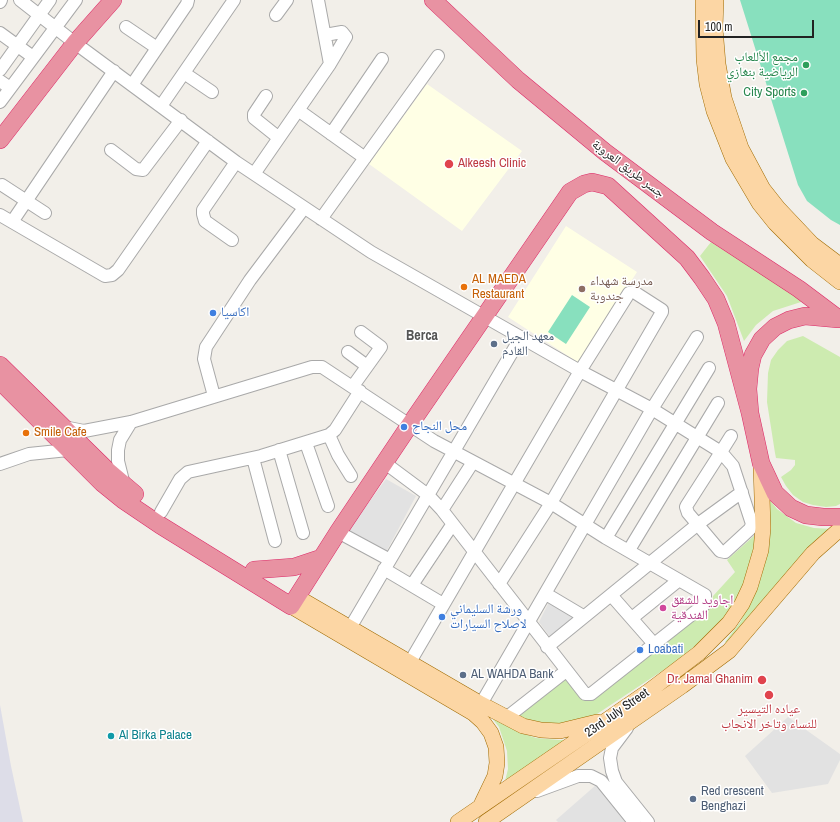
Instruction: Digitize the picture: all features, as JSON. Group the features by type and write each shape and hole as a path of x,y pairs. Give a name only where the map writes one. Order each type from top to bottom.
{"highway":[{"path":"0,140 74,43 113,0"},
{"name":"جسر طريق العروبة","path":"433,0 512,75 605,152 700,223 799,289 839,319"},
{"path":"0,131 22,110"},
{"path":"294,601 409,426 570,192 580,185 592,182 608,186 686,258 695,267 713,294 726,323 750,413 761,463 774,493 791,508 814,517 840,517"},
{"path":"750,413 748,389 750,368 757,347 768,332 782,323 797,317 813,316 839,319"},
{"path":"0,366 124,487 254,570 294,601"},
{"path":"0,381 102,483 146,516 294,601"},
{"path":"254,570 294,567 321,558"}],"main road":[{"path":"703,0 704,59 707,84 714,111 734,159 759,203 775,223 807,256 840,282"},
{"path":"716,0 715,28 718,64 724,98 741,148 763,189 778,208 812,244 840,265"},
{"name":"23rd July Street","path":"458,822 611,717 699,653 729,623 742,604 754,574 761,550 763,528 761,463"},
{"name":"23rd July Street","path":"486,822 729,651 814,553 840,529"},
{"path":"294,601 350,628 481,704 523,726 541,730 560,731 611,717"},
{"path":"294,601 473,713 483,722 491,733 496,747 497,763 495,776 490,789 480,806"}],"street":[{"path":"20,0 74,43 181,120 236,162 371,252 580,372 652,409 721,452 733,466 752,521 752,527 726,551 720,551 687,510 687,505 721,452 731,436"},
{"path":"0,70 50,0"},
{"path":"0,102 5,85 33,57 76,0"},
{"path":"132,85 187,4 188,0"},
{"path":"161,106 234,0"},
{"path":"276,15 287,0"},
{"path":"318,0 330,64"},
{"path":"126,27 157,48"},
{"path":"254,174 330,64 346,37 344,34 339,32 324,35"},
{"path":"0,33 33,57"},
{"path":"321,219 438,56"},
{"path":"331,134 382,60"},
{"path":"12,222 114,71"},
{"path":"184,73 212,92"},
{"path":"266,96 254,114 254,118 279,138"},
{"path":"298,110 365,158"},
{"path":"111,150 136,169 143,170 181,120"},
{"path":"0,215 105,276 112,275 118,270 208,141"},
{"path":"232,240 205,221 202,214 203,210 236,162"},
{"path":"2,185 45,213"},
{"path":"214,396 204,359 206,347 250,280 304,208"},
{"path":"410,662 580,372 629,293 634,292 662,310 662,312 551,503 499,584"},
{"path":"161,512 180,479 188,472 253,458 329,435 334,430 367,366 381,347 361,332"},
{"path":"350,628 521,337"},
{"path":"481,704 652,409 697,337"},
{"path":"348,352 367,366"},
{"path":"63,427 84,431 131,422 312,367 322,368 356,389 409,426 454,453 551,503 606,538 629,550 649,564 705,595 705,604 590,694 585,694 528,623 442,510 428,495 385,463"},
{"path":"606,538 709,368"},
{"path":"629,550 718,402"},
{"path":"124,487 118,461 118,450 120,440 131,422"},
{"path":"329,435 338,455 351,476"},
{"path":"306,443 328,506"},
{"path":"0,464 29,454 68,450"},
{"path":"279,450 303,533"},
{"path":"253,458 275,541"},
{"path":"442,510 473,462"},
{"path":"547,647 583,616 698,524 742,492"},
{"path":"412,585 452,525"},
{"path":"338,532 387,565 412,585 443,604"},
{"path":"632,618 679,580"},
{"path":"546,594 583,616"},
{"path":"611,595 654,644"},
{"path":"506,718 566,671"},
{"path":"638,716 621,735 612,748 610,758 616,782 648,822"},
{"path":"524,796 578,776 591,776 601,781 634,822"}],"shaded area":[{"path":"427,84 522,151 462,231 369,164"},
{"path":"566,226 637,272 579,363 508,317"},
{"path":"386,479 416,496 385,554 347,532"},
{"path":"549,602 576,617 550,637 539,622"},
{"path":"0,705 11,766 23,822 0,822"},
{"path":"788,717 840,754 840,760 828,784 772,793 745,756"},
{"path":"596,785 627,822 558,822 556,820"}],"green space":[{"name":"City Sports","path":"740,0 840,0 840,225 831,220 807,201 798,185"},
{"path":"711,242 802,300 801,302 773,311 756,325 744,341 727,296 700,256"},
{"path":"572,295 590,307 566,344 548,332"},
{"path":"803,336 840,357 840,504 836,506 826,507 813,505 803,502 793,495 781,477 791,470 795,465 795,460 776,458 775,453 767,402 768,373 771,360 787,341"},
{"path":"770,500 777,509 796,523 814,528 833,529 728,645 725,642 741,621 761,578 770,533"},
{"path":"756,534 749,571 739,597 721,625 671,665 597,714 585,720 553,725 515,717 567,676 591,700 712,605 713,596 735,572 727,560"},
{"path":"492,718 524,734 536,738 571,740 505,781 508,769 507,751 499,727"}],"place":[{"name":"مجمع الأللعاب الرياضية بنغازي","path":"806,65"},
{"name":"City Sports","path":"804,93"},
{"name":"Alkeesh Clinic","path":"449,164"},
{"name":"AL MAEDA Restaurant","path":"464,287"},
{"name":"مدرسة شهداء جندوبة","path":"582,289"},
{"name":"اكاسيا","path":"213,313"},
{"name":"معهد الجيل القادم","path":"494,344"},
{"name":"محل النجاح","path":"404,427"},
{"name":"Smile Cafe","path":"26,433"},
{"name":"اجاويد للشقق الفندقية","path":"663,608"},
{"name":"ورشة السليماني لاصلاح السيارات","path":"442,617"},
{"name":"Loabati","path":"640,650"},
{"name":"AL WAHDA Bank","path":"463,675"},
{"name":"Dr. Jamal Ghanim","path":"762,680"},
{"name":"عياده التيسير للنساء وتاخر الانجاب","path":"769,695"},
{"name":"Al Birka Palace","path":"111,736"},
{"name":"Red crescent Benghazi","path":"693,799"}],"district":[{"name":"Berca","path":"422,336"}]}
